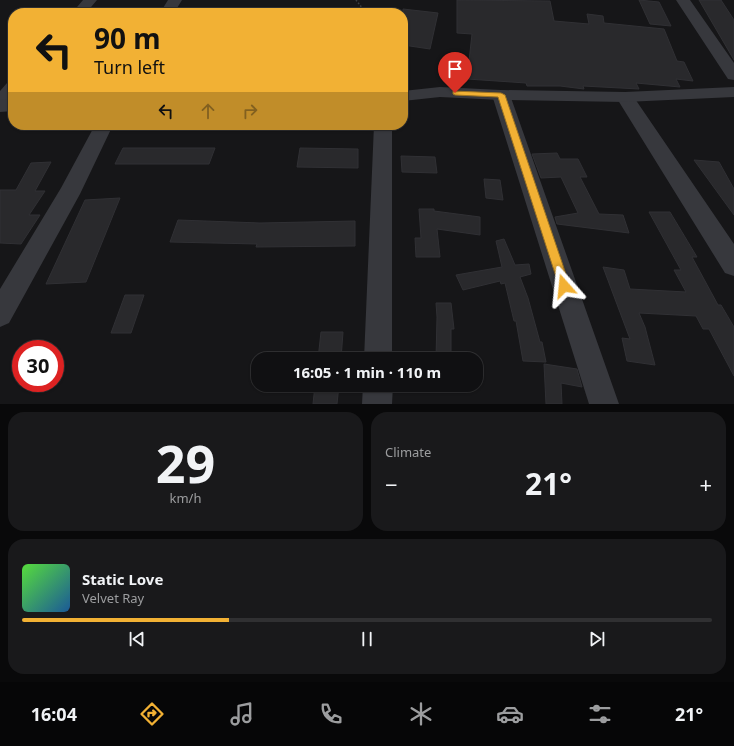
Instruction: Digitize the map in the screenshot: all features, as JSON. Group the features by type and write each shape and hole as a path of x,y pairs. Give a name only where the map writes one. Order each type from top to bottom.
{"street":[{"path":"83,8 90,0"},
{"path":"683,0 734,75"},
{"path":"408,95 440,92 501,95 625,97 734,92"},
{"path":"0,102 8,93"},
{"path":"501,95 604,404"},
{"path":"625,97 734,265"},
{"path":"0,314 69,194 101,130"},
{"path":"378,352 383,130"},
{"path":"377,404 378,392"}],"path":[{"path":"356,0 362,8"}],"building":[{"path":"457,0 550,1 554,21 589,24 587,14 603,16 604,23 664,29 677,61 684,62 693,81 676,79 680,87 636,83 639,89 583,86 584,89 560,86 527,86 526,83 467,79 472,34 457,33"},
{"path":"639,0 659,2 671,26 650,24"},
{"path":"699,0 721,0 734,20 734,60"},
{"path":"408,10 438,13 430,49 408,46"},
{"path":"123,148 215,148 209,164 115,164"},
{"path":"300,148 358,149 358,168 297,167"},
{"path":"557,153 560,159 578,159 587,177 580,177 599,214 623,215 629,233 557,224 555,217 578,213 561,177 541,178 532,154"},
{"path":"401,156 435,157 437,173 402,172"},
{"path":"694,160 719,162 734,189 734,215"},
{"path":"51,162 35,191 45,191 29,215 40,215 21,244 0,243 0,190 16,190 31,163"},
{"path":"484,179 500,180 503,200 486,198"},
{"path":"120,198 86,282 46,284 85,200"},
{"path":"419,209 434,209 434,211 480,217 480,235 437,229 440,257 416,257 415,238 421,238"},
{"path":"649,212 670,212 697,257 692,257 718,305 721,305 734,327 734,376 709,329 703,329 696,316 639,313 645,327 655,365 627,361 622,338 630,339 603,267 624,270 630,289 686,292 674,270 681,270"},
{"path":"178,220 260,223 355,221 355,246 256,247 257,244 170,242"},
{"path":"504,239 515,265 529,264 531,274 520,277 528,298 540,342 542,342 546,362 523,361 516,321 514,321 505,283 501,284 500,281 463,290 456,275 502,267 496,241"},
{"path":"125,295 144,295 131,333 111,333"},
{"path":"436,303 451,303 454,329 451,329 451,352 436,352"},
{"path":"321,332 343,332 342,352 319,352"},
{"path":"544,364 577,369 582,387 561,383 562,404 546,404"},
{"path":"314,392 338,392 337,404 313,404"}],"route":[{"path":"455,93 501,95 564,286"}]}
